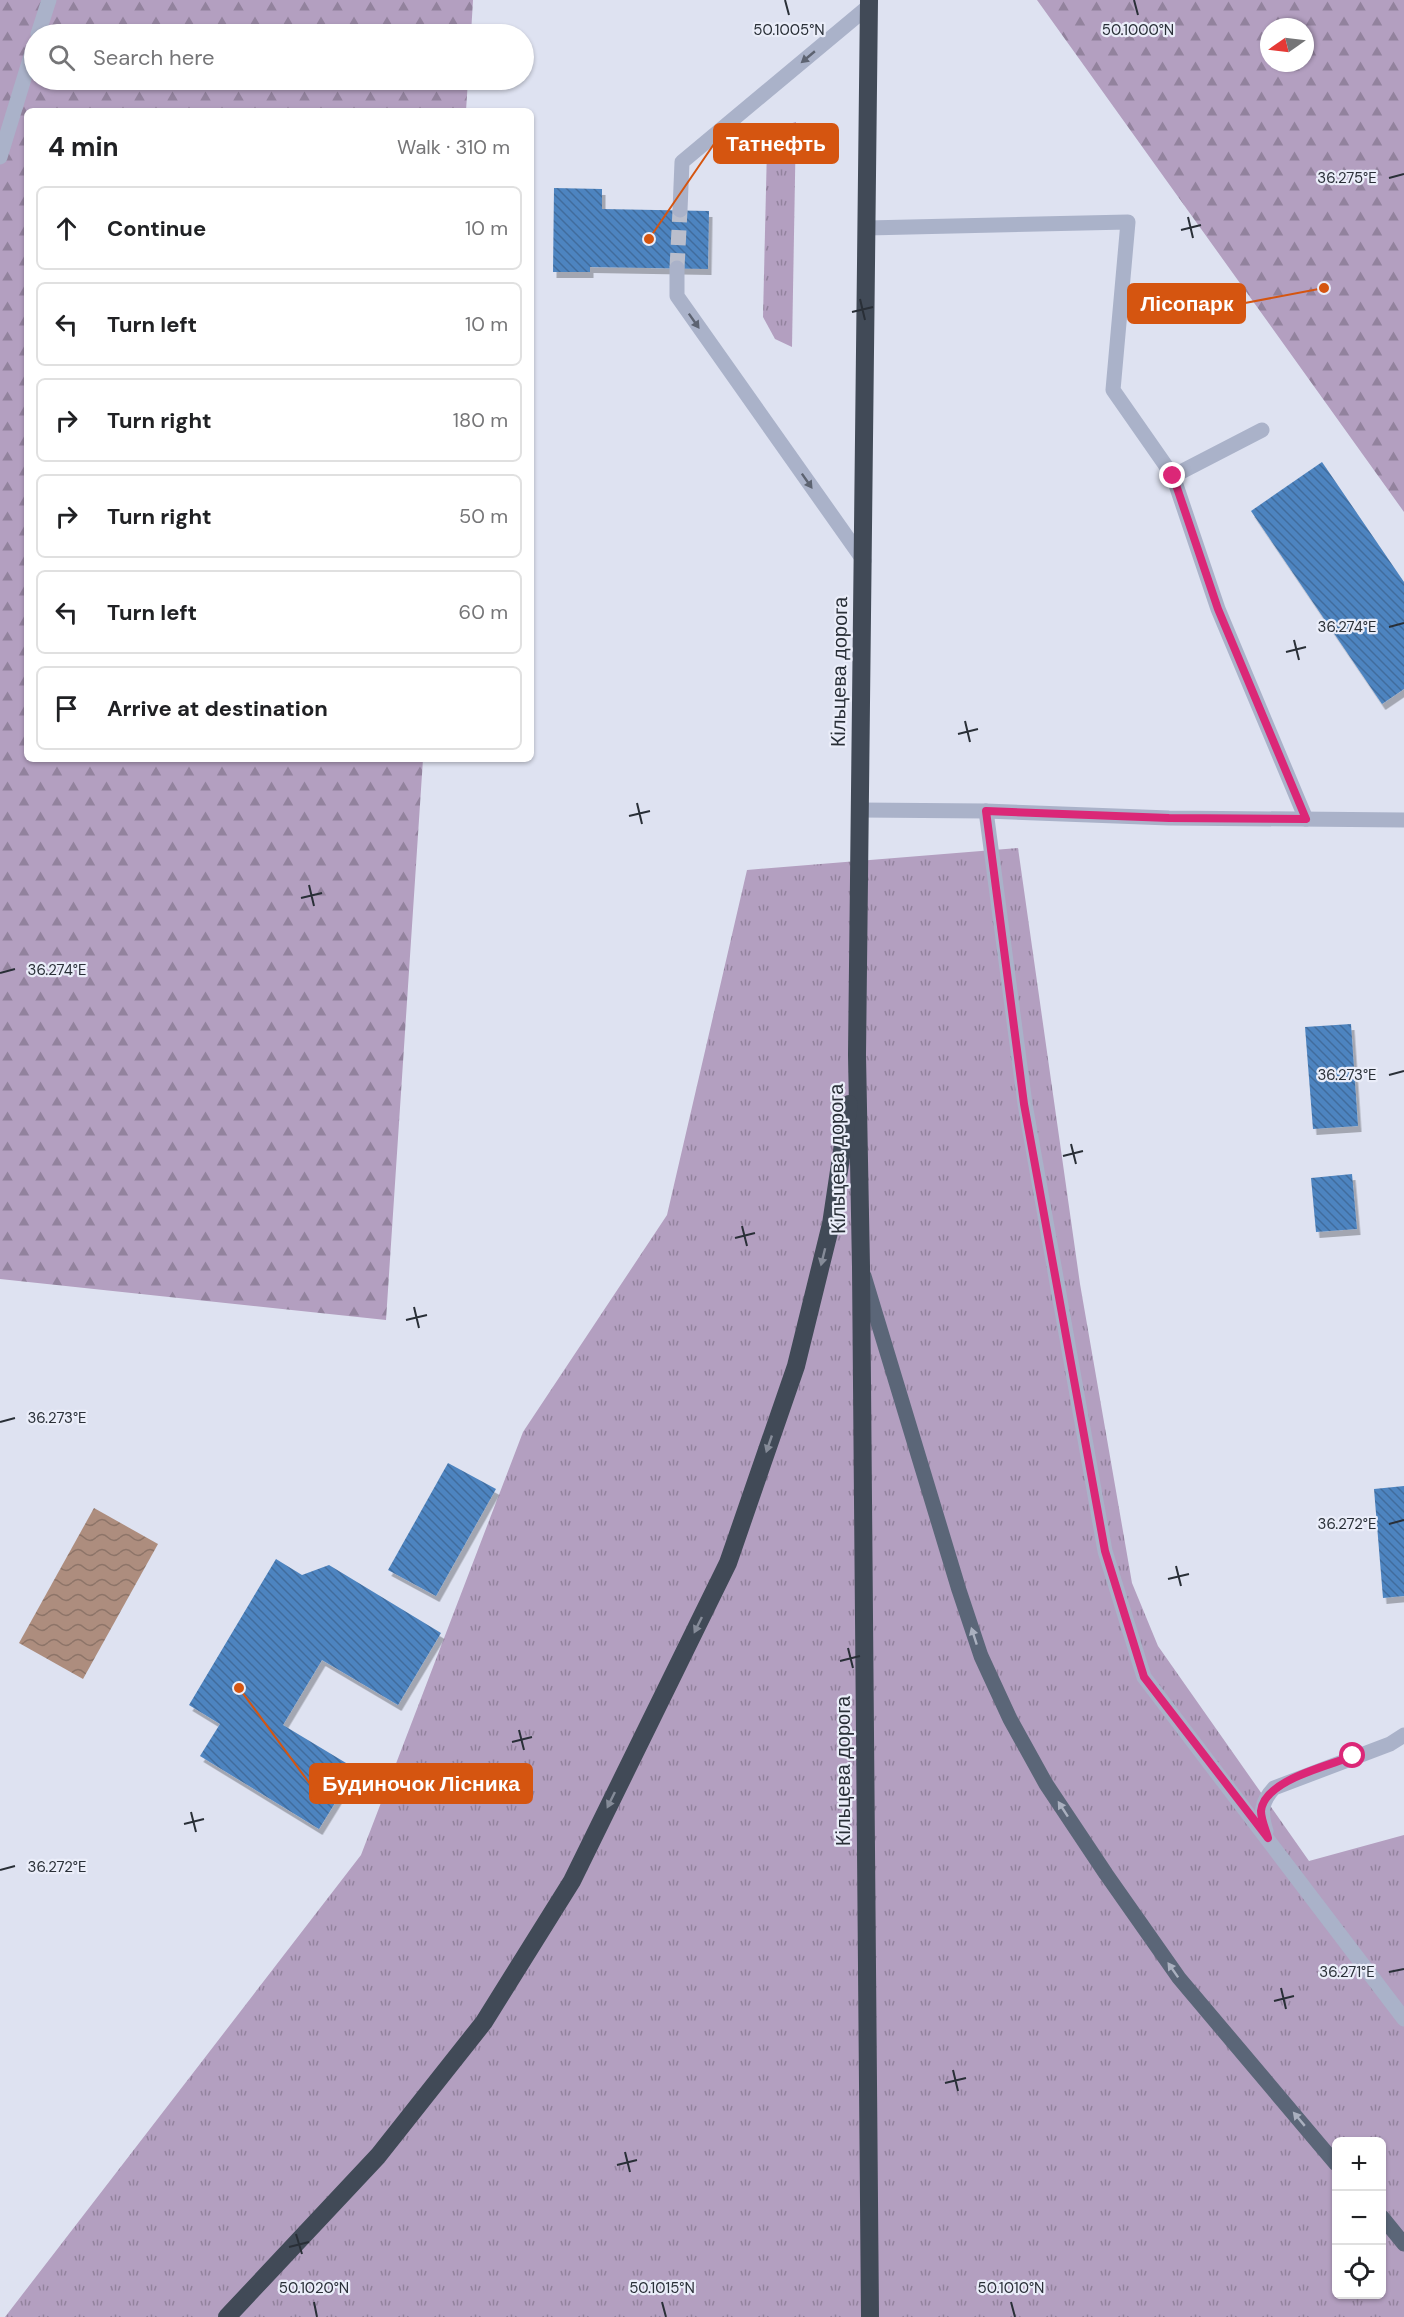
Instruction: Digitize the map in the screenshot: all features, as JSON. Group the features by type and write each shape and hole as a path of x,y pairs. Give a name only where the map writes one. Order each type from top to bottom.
{"highway":[{"name":"Кільцева дорога","path":"869,3 857,1054 861,1267 870,2317"},
{"path":"227,2317 378,2156 477,2031 572,1881 728,1563 740,1530 796,1366 831,1224 857,1054"}],"main road":[{"path":"861,1267 959,1590 981,1656 1010,1719 1046,1784 1179,1978 1332,2159"},
{"path":"1386,2222 1404,2244"}],"lane":[{"path":"41,24 49,0"},
{"path":"680,210 682,162 869,3"},
{"path":"0,157 24,79"},
{"path":"867,228 1128,222 1113,390 1173,476 1218,609 1306,819"},
{"path":"677,268 677,296 864,561"},
{"path":"1173,476 1262,430"},
{"path":"859,810 986,811 1169,818 1404,820"},
{"path":"986,811 1024,1104 1105,1551 1144,1677 1404,2019"},
{"path":"1268,1838 1261,1811 1264,1798 1274,1788 1390,1744 1404,1735"}],"green space":[{"path":"0,0 473,0 472,24 24,24 24,90 467,90 466,108 24,108 24,762 423,762 386,1320 0,1279"},
{"path":"1037,0 1404,0 1404,512"},
{"path":"796,122 792,347 775,339 763,317 767,147 779,127"},
{"path":"1018,848 1080,1284 1132,1583 1158,1646 1309,1861 1404,1835 1404,2317 5,2317 361,1855 523,1432 667,1215 747,870"}],"water":[{"path":"94,1508 158,1544 83,1679 19,1643"}],"building":[{"path":"554,188 602,189 602,209 709,211 708,269 590,267 590,272 553,272"},
{"path":"1322,462 1404,582 1404,689 1382,704 1251,511"},
{"path":"1351,1024 1358,1126 1313,1129 1305,1027"},
{"path":"1352,1174 1357,1229 1316,1232 1311,1178"},
{"path":"448,1463 496,1489 436,1596 388,1570"},
{"path":"1404,1486 1404,1596 1383,1598 1374,1489"},
{"path":"276,1559 302,1575 329,1565 441,1633 398,1705 322,1660 283,1725 356,1769 319,1829 200,1756 220,1724 189,1705"}],"tunnel":[{"path":"677,268 680,210"}],"place":[{"name":"Татнефть","path":"649,239"},
{"name":"Лісопарк","path":"1324,288"},
{"name":"Будиночок Лісника","path":"239,1688"}],"route":[{"path":"1173,476 1218,609 1306,819 1169,818 986,811 1024,1104 1105,1551 1144,1677 1268,1838 1261,1811 1264,1798 1274,1788 1353,1756"}]}
